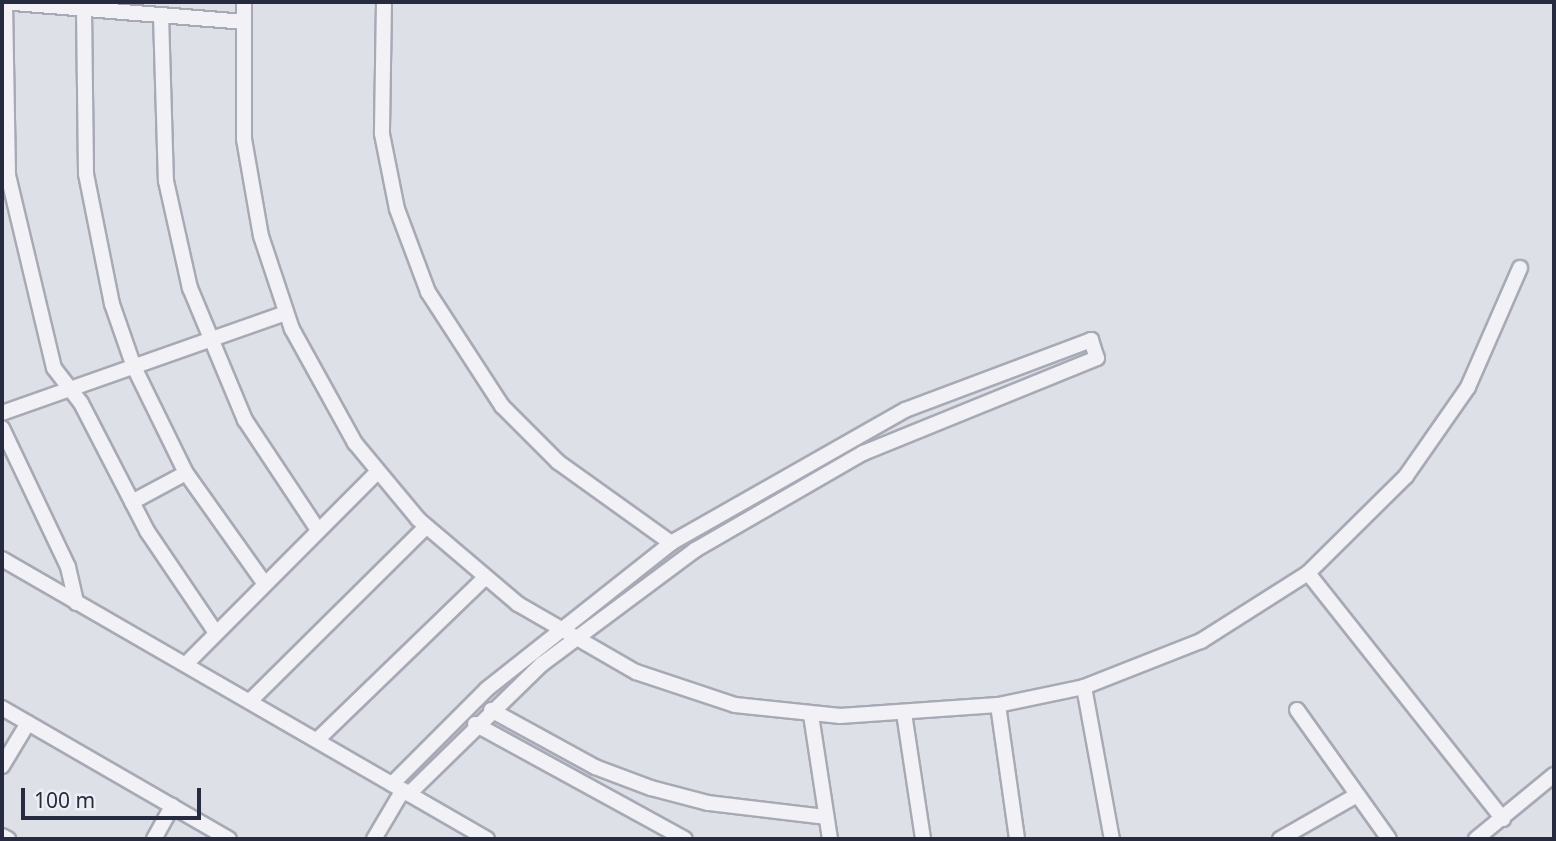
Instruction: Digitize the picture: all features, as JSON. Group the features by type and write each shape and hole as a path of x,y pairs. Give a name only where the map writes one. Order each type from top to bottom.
{"street":[{"path":"244,2 248,171 286,313 321,387 377,472 426,527 484,579 559,629 636,672 701,697 811,715 904,713 998,705 1084,687 1201,641 1308,573 1372,515 1438,435 1493,337 1520,268"},
{"path":"384,2 382,134 397,209 428,292 502,406 558,462 671,542"},
{"path":"216,633 132,502 71,390 54,368 17,228 4,120 3,3 243,22"},
{"path":"84,9 86,174 104,272 134,367 186,473 265,584"},
{"path":"161,15 166,181 208,340 245,420 318,530"},
{"path":"2,413 286,313"},
{"path":"374,839 402,789 486,689 671,542 905,410 1091,340 1097,358 967,406 844,462 695,550 574,638 402,789"},
{"path":"2,428 68,567 76,603"},
{"path":"186,664 377,472"},
{"path":"132,502 186,473"},
{"path":"250,701 426,527"},
{"path":"2,559 487,839"},
{"path":"1308,573 1503,818"},
{"path":"317,740 484,579"},
{"path":"1084,687 1112,839"},
{"path":"998,705 1017,839"},
{"path":"2,708 229,839"},
{"path":"491,710 595,767 651,788 708,803 826,817"},
{"path":"1297,710 1389,839"},
{"path":"904,713 923,839"},
{"path":"811,715 830,839"},
{"path":"2,766 28,723"},
{"path":"475,724 685,839"},
{"path":"1476,839 1554,775"},
{"path":"1280,839 1357,795"},
{"path":"154,839 172,806"},
{"path":"2,836 8,839"}]}
